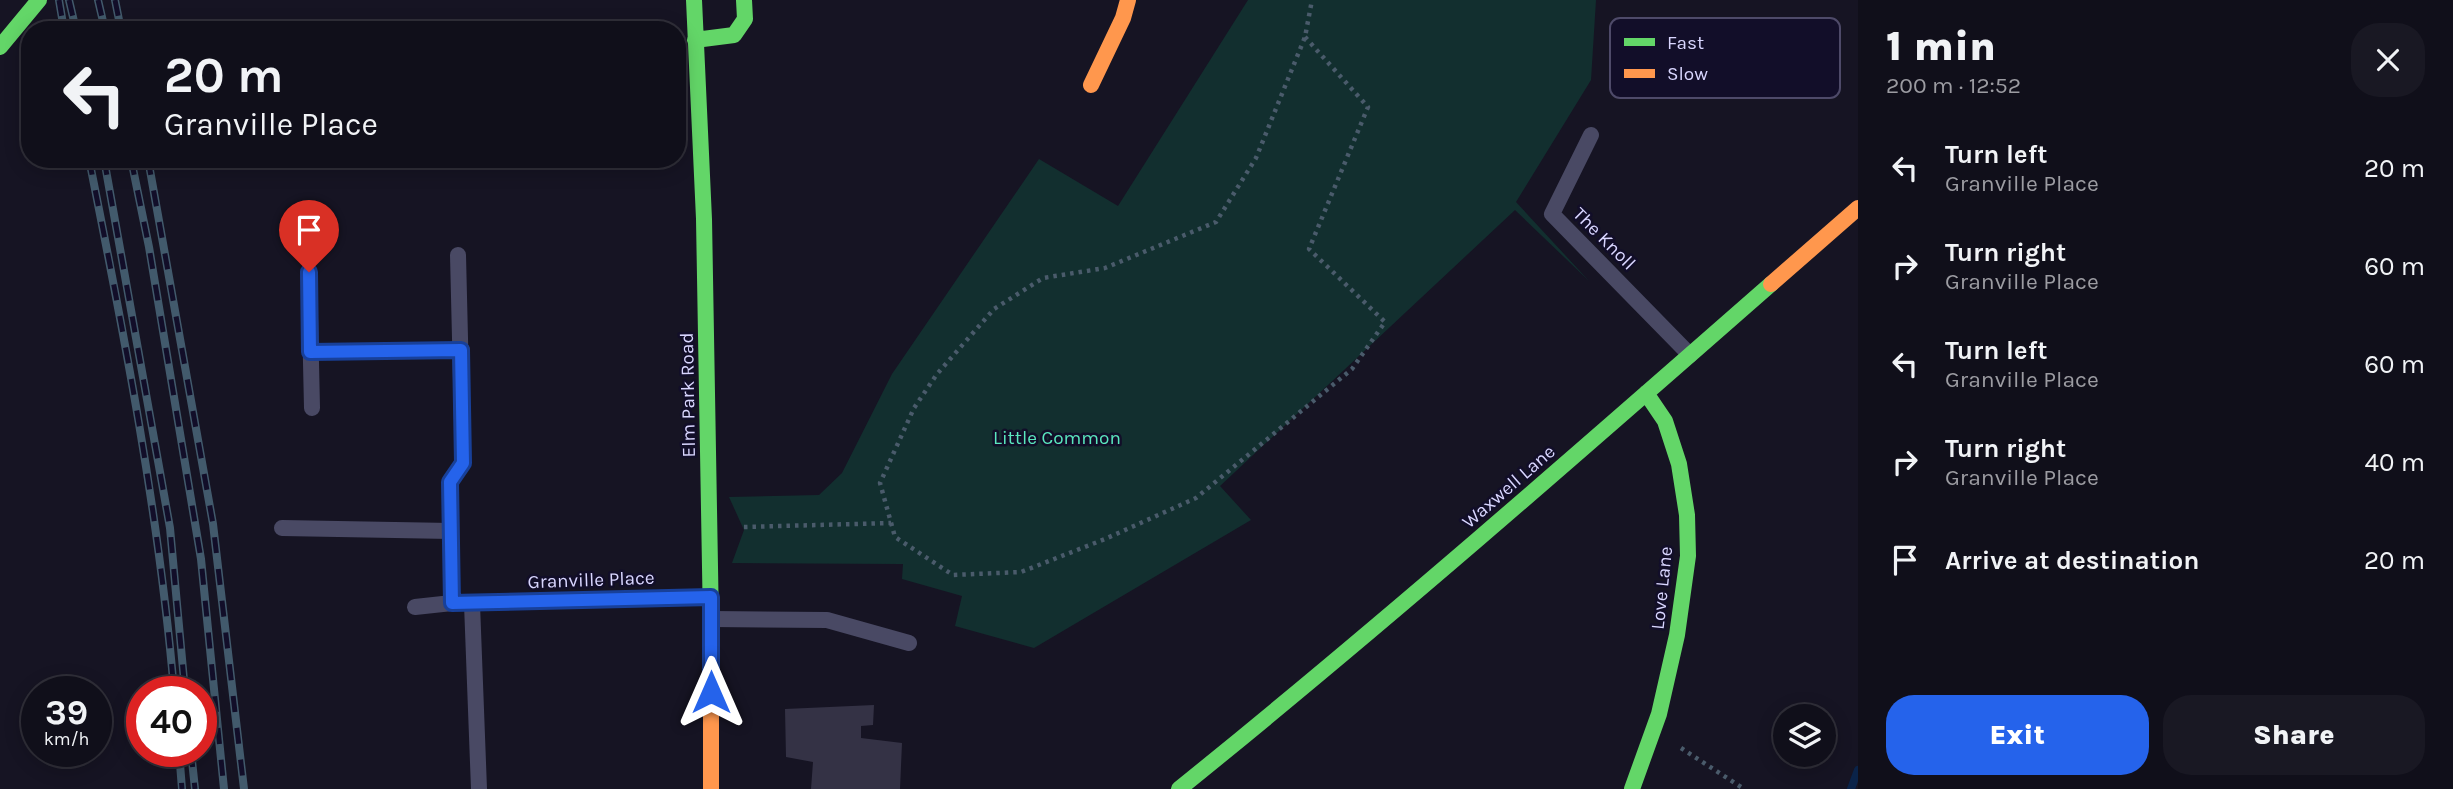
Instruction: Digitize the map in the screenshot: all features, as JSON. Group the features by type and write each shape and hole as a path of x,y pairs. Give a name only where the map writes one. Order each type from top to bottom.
{"street":[{"path":"22,21 39,0"},
{"name":"Elm Park Road","path":"694,0 704,219 711,527 711,789"},
{"path":"695,40 734,35 745,19 744,0"},
{"path":"1091,85 1123,18 1128,0"},
{"path":"0,47 21,22"},
{"name":"Waxwell Lane","path":"1180,789 1425,585 1858,208"},
{"name":"Love Lane","path":"1632,789 1654,731 1677,635 1688,556 1679,464 1665,421 1646,393"}],"lane":[{"name":"The Knoll","path":"1591,135 1552,214 1690,355"},
{"path":"452,603 450,482 463,463 458,255"},
{"path":"309,272 312,408"},
{"path":"310,352 461,350"},
{"path":"282,528 450,531"},
{"name":"Granville Place","path":"415,607 452,603 711,597"},
{"path":"472,604 479,789"},
{"path":"712,619 827,620 909,643"}],"path":[{"path":"1305,37 1368,107 1309,248 1385,322 1352,369 1196,498 1105,539 1021,572 953,575 895,537 880,483 914,408 937,374 994,309 1043,278 1105,268 1216,222 1256,158 1305,37 1311,0"},
{"path":"711,527 891,523"},
{"path":"1654,731 1744,789"}],"green space":[{"name":"Little Common","path":"1248,0 1596,0 1591,80 1516,202 1589,281 1515,210 1220,486 1251,520 1034,648 955,626 962,596 902,579 903,564 732,563 744,530 729,497 819,495 842,473 892,374 1039,159 1118,206"}],"building":[{"path":"874,705 873,725 861,726 861,738 902,743 900,789 811,789 813,762 786,757 785,709"}],"waterway":[{"path":"1851,789 1858,770"}],"railway":[{"path":"59,0 62,21"},
{"path":"69,0 74,21"},
{"path":"98,0 103,21"},
{"path":"115,0 119,21"},
{"path":"91,168 150,491 172,676"},
{"path":"106,168 170,528 184,676"},
{"path":"133,168 149,247 201,559 224,789"},
{"path":"150,168 213,524 244,789"},
{"path":"180,767 182,789"},
{"path":"193,767 195,789"}],"traffic: fast":[{"path":"22,21 39,0"},
{"path":"694,0 704,219 711,625"},
{"path":"695,40 734,35 745,19 744,0"},
{"path":"0,47 21,22"},
{"path":"1179,789 1404,603 1771,284"},
{"path":"1632,789 1659,714 1677,635 1688,556 1687,515 1679,464 1665,421 1646,393"}],"traffic: slow":[{"path":"1091,85 1123,18 1128,0"},
{"path":"1771,284 1858,208"},
{"path":"711,625 711,789"}],"route":[{"path":"309,272 310,352 461,350 463,463 450,482 452,603 711,597 711,692"}]}
